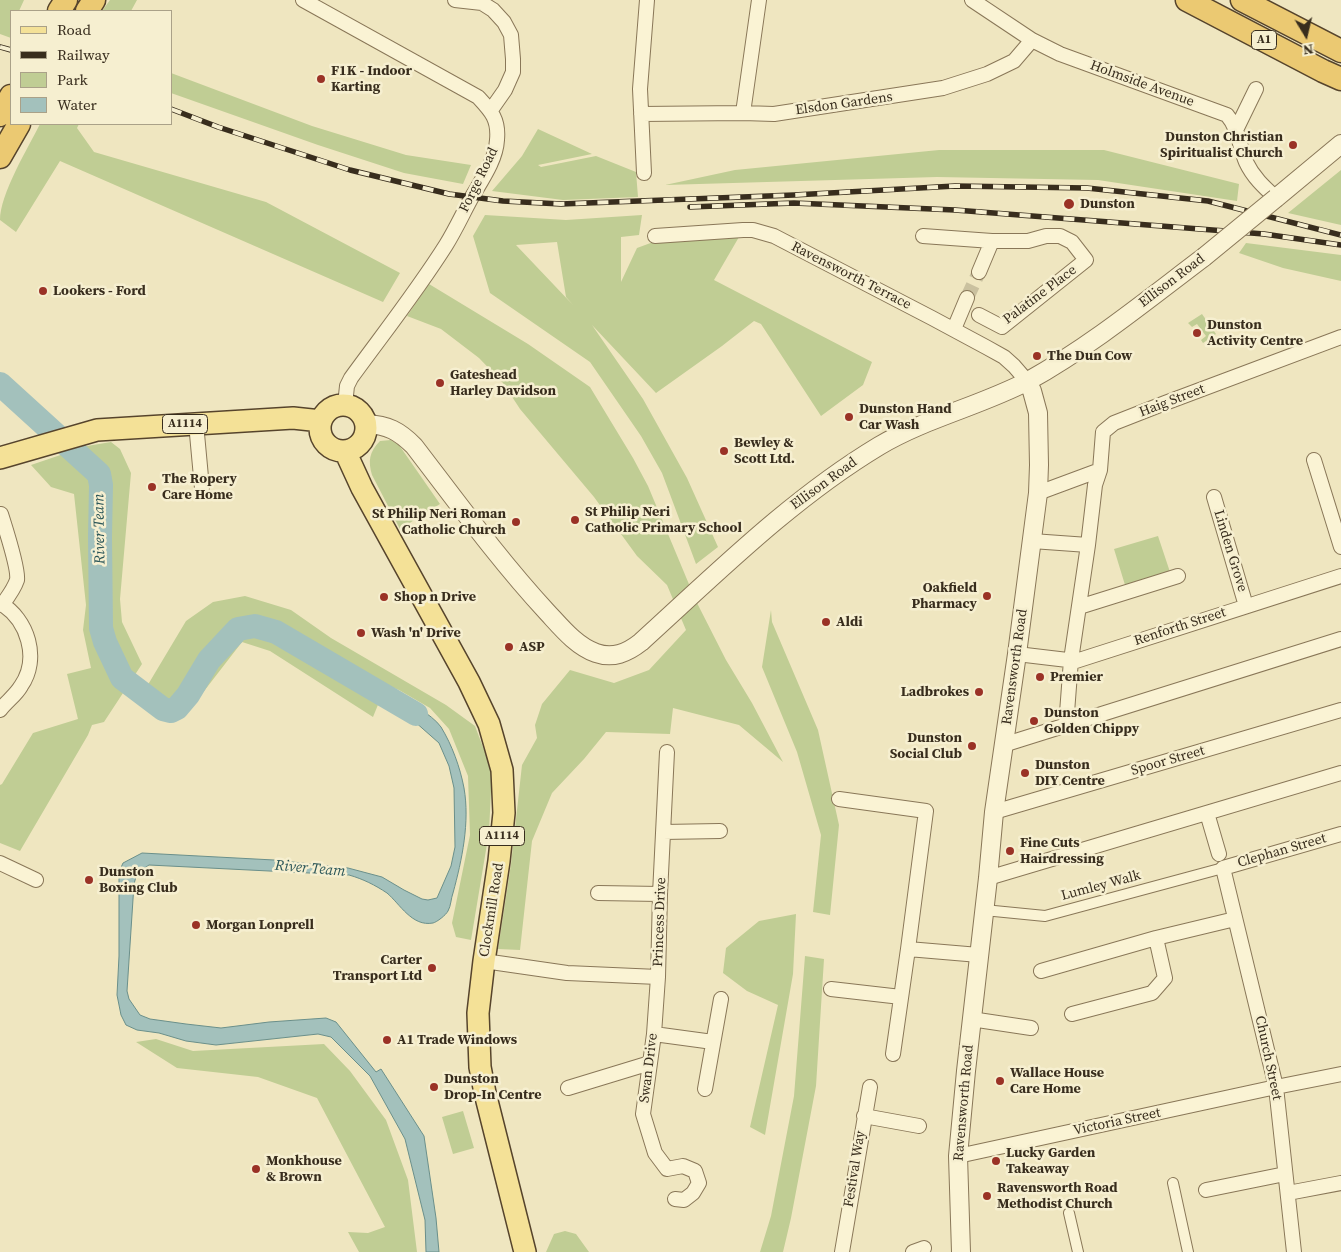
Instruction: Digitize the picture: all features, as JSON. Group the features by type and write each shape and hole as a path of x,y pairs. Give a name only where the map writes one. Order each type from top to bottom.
{"highway":[{"name":"A1","path":"1187,0 1341,79"},
{"name":"A1","path":"1242,0 1341,51"},
{"path":"0,115 10,98"},
{"path":"0,157 18,125"}],"main road":[{"path":"351,406 361,413 366,424 362,442 345,451 327,445 321,434 321,421 328,410 333,407 351,406"},
{"name":"A1114","path":"0,458 97,430 293,418 321,421"},
{"name":"Clockmill Road","path":"345,451 362,488 469,682 489,724 502,770 504,813 478,1013 480,1067 524,1252"}],"street":[{"path":"303,0 478,97 491,110 505,90 513,72 511,36 504,22 482,2 455,0"},
{"path":"644,173 640,90 647,0"},
{"path":"743,113 758,0"},
{"name":"Holmside Avenue","path":"972,0 1032,40 1060,54 1227,115 1233,122 1246,163 1254,176 1276,198"},
{"name":"Elsdon Gardens","path":"641,114 774,114 943,88 986,74 1014,61 1032,40"},
{"path":"1236,130 1256,89"},
{"name":"Forge Road","path":"345,405 347,386 351,378 447,244 496,151 498,138 496,119 491,110"},
{"name":"Ellison Road","path":"366,424 385,426 404,436 414,446 484,538 558,624 587,649 601,655 616,656 628,652 641,642 786,511 857,460 907,432 1008,390 1054,365 1111,327 1204,257 1341,144"},
{"name":"Ravensworth Terrace","path":"655,236 743,230 753,230 774,236 954,329 1004,357 1027,381"},
{"name":"Palatine Place","path":"923,236 992,241 1028,241 1046,236 1060,236 1072,242 1086,260 1002,327 979,315"},
{"path":"979,272 992,241"},
{"path":"954,329 967,298"},
{"name":"Haig Street","path":"1066,726 1071,660 1079,608 1085,545 1095,485 1100,470 1103,432 1114,423 1164,403 1341,337"},
{"name":"Ravensworth Road","path":"961,1252 958,1156 971,1020 994,812 1038,493 1038,412 1027,381"},
{"path":"196,423 202,488"},
{"path":"1314,460 1341,547"},
{"path":"1038,493 1100,470"},
{"name":"Linden Grove","path":"1214,497 1246,606"},
{"path":"0,710 22,686 30,664 30,653 22,624 1,604 15,587 18,578 1,514"},
{"path":"1032,541 1085,545"},
{"path":"1079,608 1178,576"},
{"name":"Renforth Street","path":"1017,654 1076,661 1341,576"},
{"path":"1003,745 1341,639"},
{"name":"Spoor Street","path":"994,812 1341,710"},
{"name":"Princess Drive","path":"484,961 567,974 658,977 667,752"},
{"path":"988,878 1341,773"},
{"path":"839,799 926,811 893,1054"},
{"name":"Church Street","path":"1207,813 1221,861 1276,1087 1294,1252"},
{"path":"663,832 720,831"},
{"name":"Clephan Street","path":"1221,861 1341,834"},
{"name":"Lumley Walk","path":"984,910 1045,916 1221,861"},
{"path":"0,863 36,880"},
{"path":"598,893 660,894"},
{"path":"1041,971 1156,938 1235,919"},
{"path":"1072,1014 1152,993 1165,978 1156,938"},
{"path":"908,949 979,955"},
{"name":"Swan Drive","path":"658,977 654,1034 643,1114 655,1154 667,1169 683,1166 694,1171 699,1183 693,1193 684,1200 675,1199"},
{"path":"831,989 901,998"},
{"path":"705,1090 721,999"},
{"path":"971,1020 1031,1028"},
{"path":"654,1034 713,1042"},
{"path":"568,1088 650,1063"},
{"name":"Victoria Street","path":"958,1156 1341,1074"},
{"name":"Festival Way","path":"842,1252 870,1087"},
{"path":"864,1116 919,1126"},
{"path":"1206,1190 1286,1174"},
{"path":"1173,1182 1188,1252"},
{"path":"1288,1193 1341,1184"},
{"path":"1069,1213 1078,1252"}],"green space":[{"path":"0,0 24,0 19,10 10,10 10,38 0,34"},
{"path":"110,0 137,0 132,10 103,10"},
{"path":"172,73 312,126 406,155 471,165 463,184 404,173 172,93"},
{"path":"39,125 78,125 77,128 94,152 266,202 400,273 383,302 60,161 16,232 0,220 1,209 15,171"},
{"path":"538,129 592,154 538,165 541,167 596,156 636,172 638,197 563,200 492,191 522,156"},
{"path":"939,150 1104,150 1239,184 1237,201 1098,180 937,177 665,185 735,170"},
{"path":"1341,170 1341,225 1288,213"},
{"path":"485,215 566,220 642,215 639,235 621,237 621,282 637,248 656,241 739,237 714,280 872,362 863,385 821,416 761,324 754,321 656,393 592,325 643,399 687,478 718,547 696,564 662,473 641,436 590,362 490,293 473,236","holes":["557,242 566,297 573,305 516,245"]},
{"path":"1246,243 1341,255 1341,281 1283,268 1239,253"},
{"path":"429,284 528,344 590,387 648,486 696,601 726,660 752,703 783,762 739,725 673,708 670,734 606,732 552,793 532,841 520,950 498,949 511,864 522,765 537,738 535,725 542,704 570,670 614,683 649,670 686,630 667,585 637,556 594,497 520,409 503,383 479,358 441,329 407,316"},
{"path":"1202,314 1216,334 1203,343 1201,340 1206,336 1197,324 1192,327 1188,323"},
{"path":"391,440 399,445 440,504 400,529 372,475 370,465 370,457 376,445 380,441"},
{"path":"111,442 120,449 131,473 120,599 122,622 142,664 104,722 92,725 20,851 0,843 0,785 33,733 78,719 67,674 91,668 83,630 86,605 74,494 51,487 31,465 87,446"},
{"path":"1158,536 1170,572 1125,585 1114,549"},
{"path":"245,596 291,610 331,638 446,705 475,726 492,771 489,832 471,940 456,937 452,923 470,835 468,776 449,729 430,708 399,690 386,685 373,717 270,651 242,642 201,695 169,704 137,703 186,621 213,602"},
{"path":"771,610 772,622 818,730 839,825 830,915 813,912 821,835 797,752 762,667"},
{"path":"796,914 793,974 765,1135 750,1127 778,1005 747,991 723,973 726,948 759,921"},
{"path":"805,956 824,959 816,1086 783,1252 760,1252 771,1216 794,1096"},
{"path":"156,1039 193,1051 324,1044 350,1071 386,1120 408,1180 417,1252 359,1252 348,1232 368,1233 385,1227 317,1098 258,1077 177,1068 136,1042"},
{"path":"463,1111 474,1148 453,1154 442,1117"},
{"path":"565,1231 576,1234 589,1252 546,1252 554,1234"}],"water":[{"path":"391,692 425,712 437,722 445,734 458,764 466,801 466,827 459,867 448,911 433,923 419,922 407,914 387,893 369,882 349,875 149,865 137,873 134,884 127,991 129,999 140,1015 150,1019 221,1028 326,1018 336,1022 376,1072 381,1069 424,1136 439,1252 426,1252 425,1220 405,1139 370,1076 331,1037 318,1034 216,1045 186,1041 159,1033 137,1030 126,1025 121,1015 117,995 119,872 123,863 142,853 274,860 348,868 382,877 422,899 437,898 451,866 455,847 454,788 449,766 439,743 414,721 386,702"}],"waterway":[{"name":"River Team","path":"0,384 99,474 101,485 101,628 105,642 122,678 163,709 171,711 177,708 188,695 209,660 238,629 255,626 276,632 416,714"}],"tunnel":[{"path":"967,298 979,272"}],"railway":[{"path":"0,47 10,50"},
{"path":"172,109 218,127 350,170 449,194 503,201 561,204 794,195 955,186 1087,188 1208,201 1341,235"},
{"path":"690,207 794,203 955,210 1264,234 1341,245"}],"place":[{"name":"F1K - Indoor Karting","path":"321,79"},
{"name":"Dunston Christian Spiritualist Church","path":"1293,145"},
{"name":"Dunston","path":"1069,204"},
{"name":"Lookers - Ford","path":"43,291"},
{"name":"Dunston Activity Centre","path":"1197,333"},
{"name":"The Dun Cow","path":"1037,356"},
{"name":"Gateshead Harley Davidson","path":"440,383"},
{"name":"Dunston Hand Car Wash","path":"849,417"},
{"name":"Bewley & Scott Ltd.","path":"724,451"},
{"name":"The Ropery Care Home","path":"152,487"},
{"name":"St Philip Neri Catholic Primary School","path":"575,520"},
{"name":"St Philip Neri Roman Catholic Church","path":"516,522"},
{"name":"Oakfield Pharmacy","path":"987,596"},
{"name":"Shop n Drive","path":"384,597"},
{"name":"Aldi","path":"826,622"},
{"name":"Wash 'n' Drive","path":"361,633"},
{"name":"ASP","path":"509,647"},
{"name":"Premier","path":"1040,677"},
{"name":"Ladbrokes","path":"979,692"},
{"name":"Dunston Golden Chippy","path":"1034,721"},
{"name":"Dunston Social Club","path":"972,746"},
{"name":"Dunston DIY Centre","path":"1025,773"},
{"name":"Fine Cuts Hairdressing","path":"1010,851"},
{"name":"Dunston Boxing Club","path":"89,880"},
{"name":"Morgan Lonprell","path":"196,925"},
{"name":"Carter Transport Ltd","path":"432,968"},
{"name":"A1 Trade Windows","path":"387,1040"},
{"name":"Wallace House Care Home","path":"1000,1081"},
{"name":"Dunston Drop-In Centre","path":"434,1087"},
{"name":"Lucky Garden Takeaway","path":"996,1161"},
{"name":"Monkhouse & Brown","path":"256,1169"},
{"name":"Ravensworth Road Methodist Church","path":"987,1196"}]}
